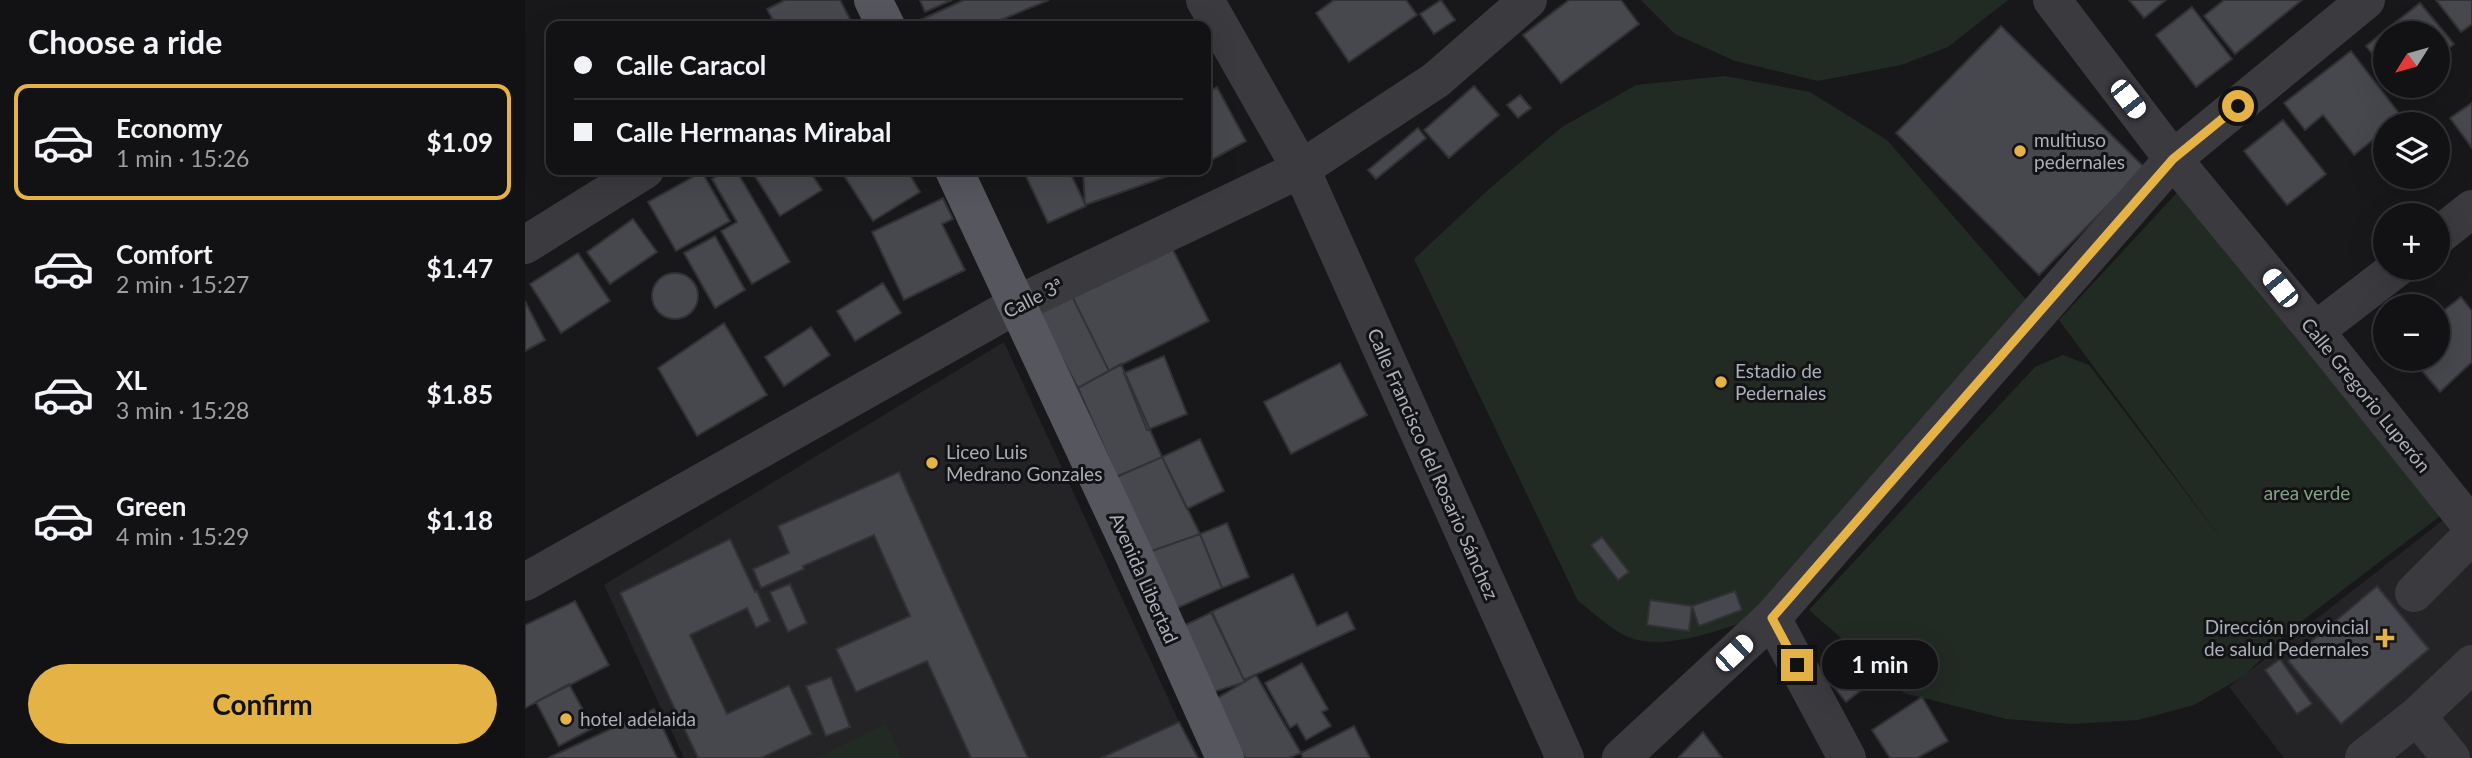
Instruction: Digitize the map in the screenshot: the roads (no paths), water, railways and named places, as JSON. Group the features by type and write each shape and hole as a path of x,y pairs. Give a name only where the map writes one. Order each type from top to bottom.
{"main road":[{"name":"Avenida Libertad","path":"956,175 1225,758"}],"street":[{"name":"Calle Francisco del Rosario Sánchez","path":"1205,0 1301,169 1565,758"},
{"name":"Calle 3ª","path":"525,582 1018,304 1301,169 1436,80 1528,0"},
{"name":"Calle Gregorio Luperón","path":"2052,0 2173,159 2472,527"},
{"path":"1621,758 1772,618 2173,159 2365,0"},
{"path":"525,244 637,175"},
{"path":"2450,226 2472,209"},
{"path":"2315,331 2381,280"},
{"path":"2414,593 2472,535"},
{"path":"1772,618 1847,758"},
{"path":"2364,758 2417,716 2472,664"},
{"path":"2417,716 2451,758"}],"place":[{"name":"multiuso pedernales","path":"2020,151"},
{"name":"Estadio de Pedernales","path":"1721,382"},
{"name":"Liceo Luis Medrano Gonzales","path":"932,463"},
{"name":"Dirección provincial de salud Pedernales","path":"2385,638"},
{"name":"hotel adelaida","path":"566,719"}],"park label":[{"name":"area verde","path":"2307,493"}]}
